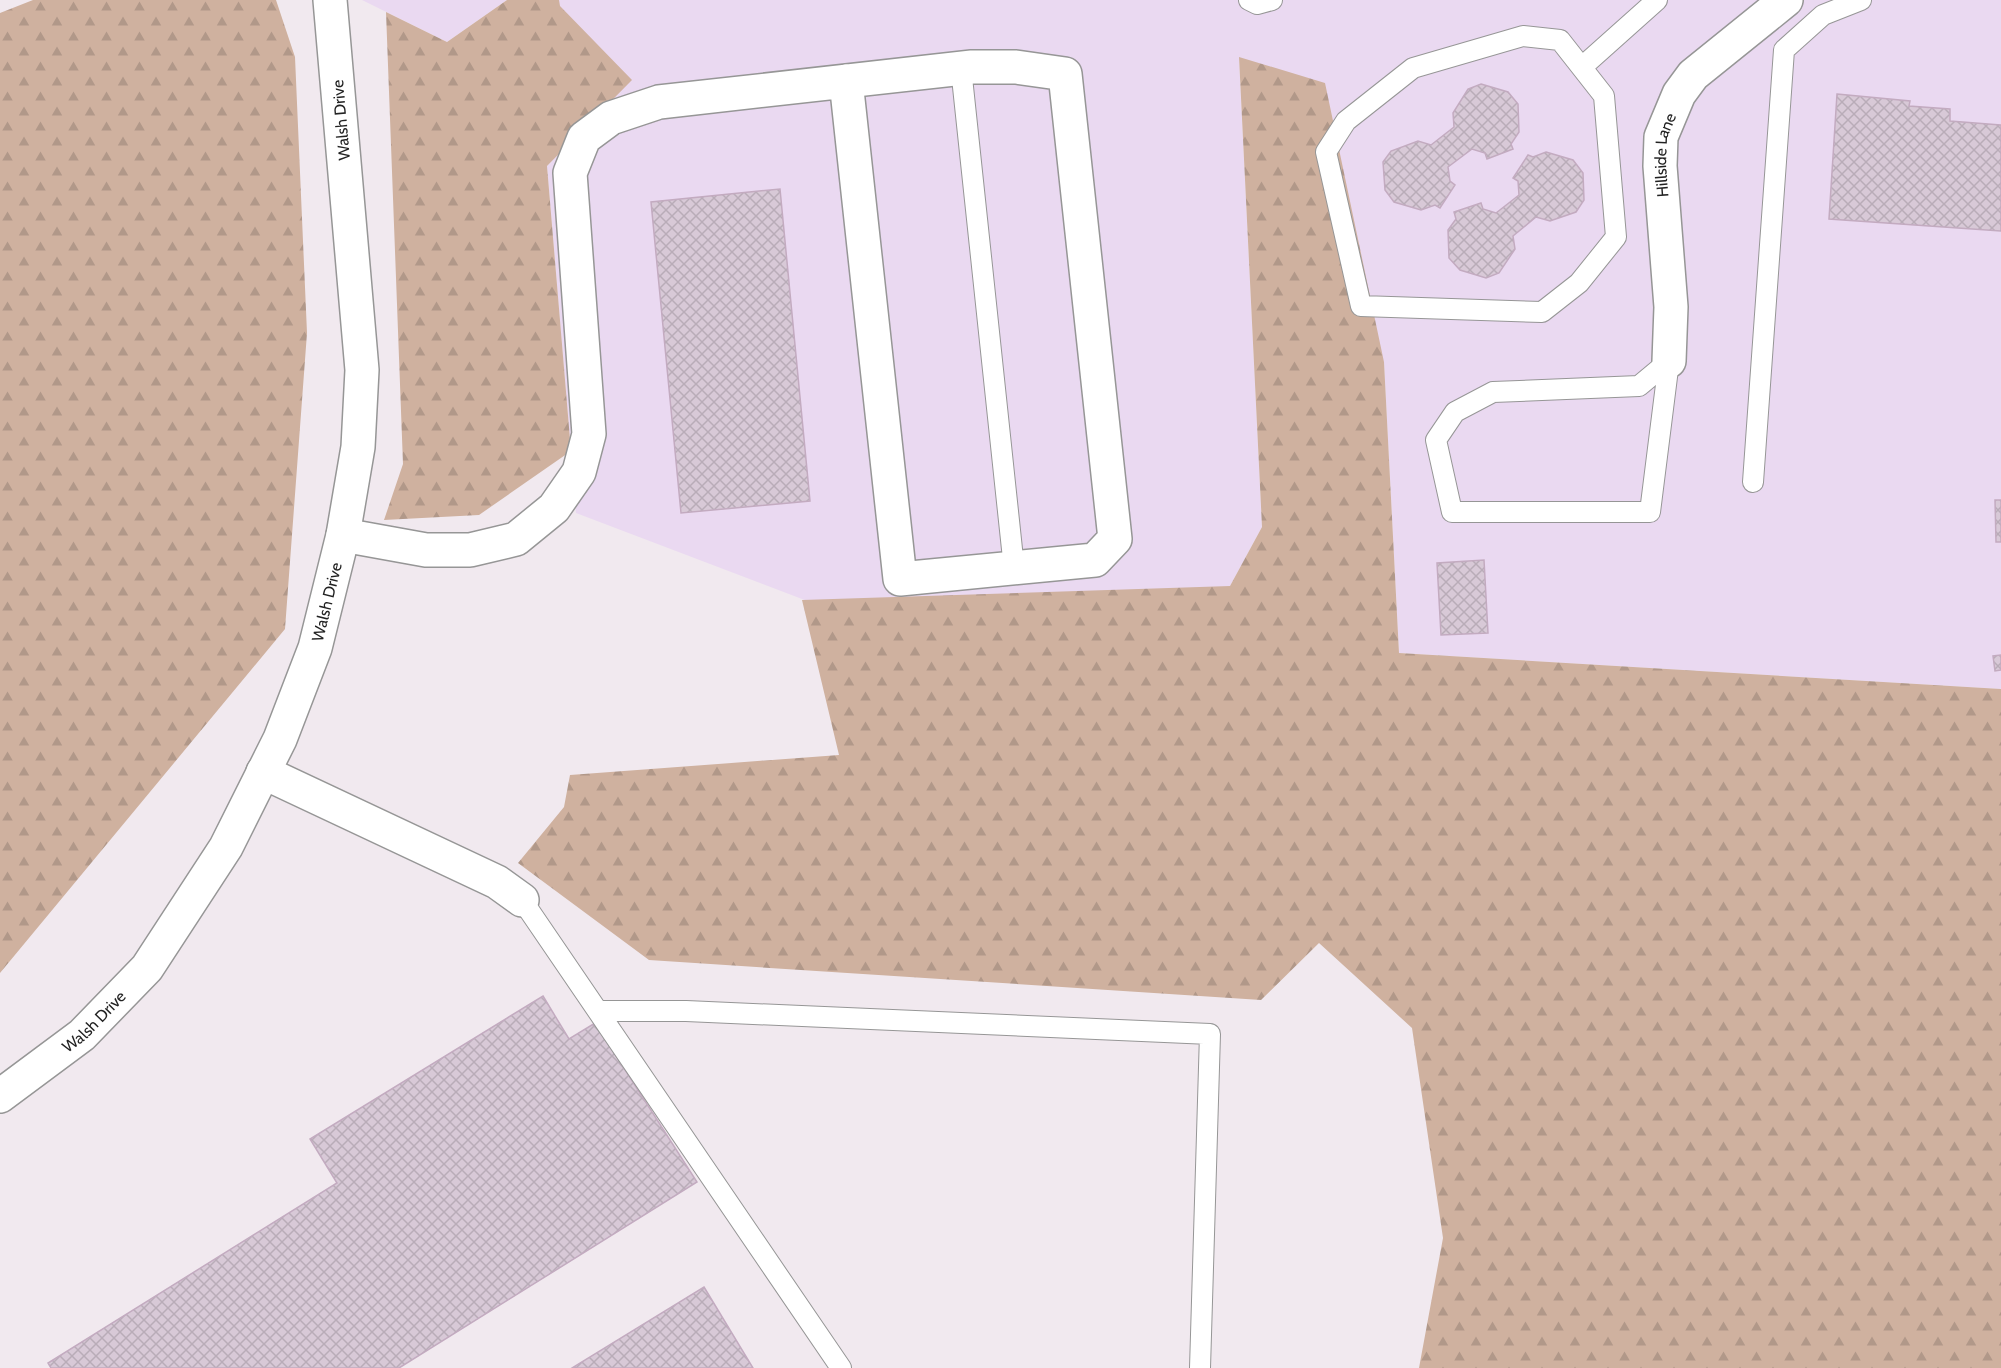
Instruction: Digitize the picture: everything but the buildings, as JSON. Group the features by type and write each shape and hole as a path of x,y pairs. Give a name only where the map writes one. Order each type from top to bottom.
{"street":[{"name":"Walsh Drive","path":"0,1096 82,1035 147,968 226,847 280,739 315,648 343,535 358,447 362,370 330,0"},
{"name":"Hillside Lane","path":"1669,361 1671,308 1660,166 1661,137 1679,94 1693,75 1785,0"},
{"path":"343,535 426,550 470,550 516,539 554,508 579,472 589,434 570,173 584,138 610,118 659,102 961,68 1016,67 1065,74 1115,539 1095,560 900,579 846,81"},
{"path":"263,772 498,882 522,900"}],"lane":[{"path":"1249,0 1257,4 1272,0"},
{"path":"1582,67 1658,0"},
{"path":"1753,482 1784,50 1823,15 1861,0"},
{"path":"1523,36 1560,40 1582,67 1604,96 1616,237 1579,283 1542,312 1361,306 1326,152 1346,121 1413,68 1523,36"},
{"path":"961,68 1014,568"},
{"path":"1669,361 1650,512 1452,512 1436,440 1455,412 1494,392 1639,386 1669,361"},
{"path":"522,900 841,1368"},
{"path":"598,1011 686,1011 1210,1034 1200,1368"}],"shaded area":[{"path":"362,0 507,0 447,42"},
{"path":"559,0 2001,0 2001,689 1399,653 1384,362 1239,58 1262,527 1151,732 576,513 547,166 631,80 559,6"}],"green space":[{"path":"33,0 276,0 295,57 307,333 285,629 0,973 0,13"},
{"path":"507,0 559,0 560,6 632,80 547,166 571,451 479,515 384,520 403,464 386,12 447,42"},
{"path":"1239,57 1325,83 1384,362 1399,653 2001,689 2001,1368 1419,1368 1443,1238 1412,1028 1319,943 1261,1000 649,960 518,863 564,807 570,775 839,755 802,600 1230,586 1262,527"}]}
